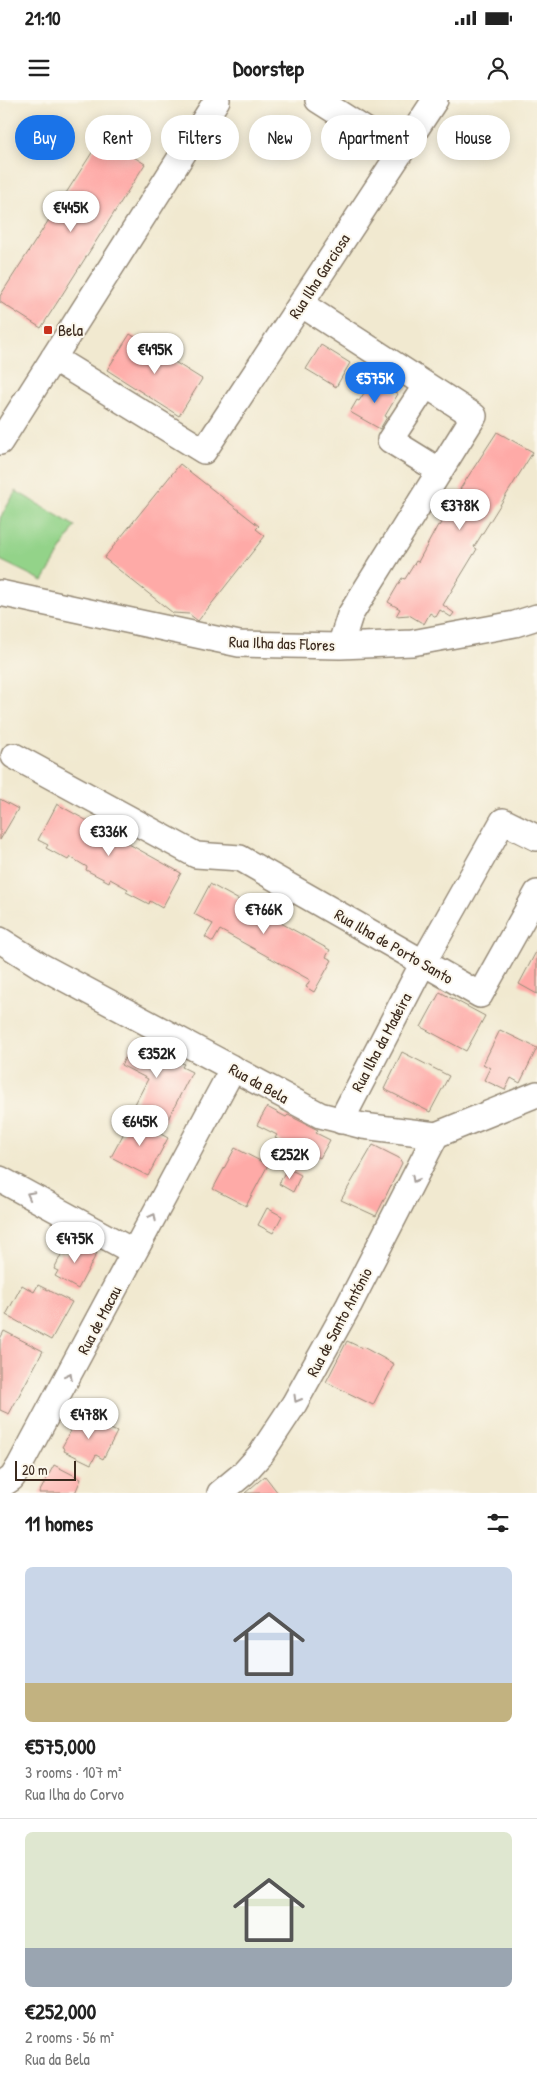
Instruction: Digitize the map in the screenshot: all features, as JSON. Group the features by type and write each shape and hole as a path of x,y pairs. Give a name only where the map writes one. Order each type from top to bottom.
{"street":[{"path":"1,439 217,100"},
{"path":"318,100 342,115"},
{"name":"Rua Ilha Garciosa","path":"425,115 435,100"},
{"name":"Rua Ilha Garciosa","path":"53,358 204,451 395,160"},
{"path":"301,304 474,416 350,615 340,646"},
{"path":"426,385 390,440 440,471"},
{"name":"Rua Ilha das Flores","path":"0,593 239,644 340,646 412,643 514,624 537,617"},
{"name":"Rua Ilha de Porto Santo","path":"14,756 196,854 240,858 480,995 537,893"},
{"name":"Rua Ilha da Madeira","path":"341,1121 423,963 503,821 537,838"},
{"name":"Rua da Bela","path":"0,940 41,966 320,1116 341,1121 436,1135"},
{"name":"Rua de Macau","path":"6,1493 233,1068"},
{"path":"436,1135 537,1094"},
{"name":"Rua de Santo António","path":"220,1493 244,1473 261,1454 294,1404 353,1296 436,1135"},
{"path":"0,1179 134,1252"},
{"name":"Rua de Macau","path":"0,1486 12,1478 20,1465"},
{"name":"Rua de Macau","path":"18,1493 16,1482 20,1465"},
{"path":"0,1490 6,1493"}],"green space":[{"path":"16,491 75,526 43,581 0,560 0,518"}],"building":[{"path":"87,160 139,160 145,164 41,328 0,302 0,296"},
{"path":"130,334 202,379 179,416 107,370"},
{"path":"321,345 350,363 336,387 306,369"},
{"path":"373,379 398,394 380,429 350,412"},
{"path":"497,432 533,452 474,547 477,549 443,605 454,613 451,617 440,610 436,617 430,613 424,624 409,615 396,616 400,609 388,602 402,578 405,579 416,561 418,562 438,525 440,526 462,490 460,489"},
{"path":"180,464 259,526 256,529 265,536 198,621 189,614 173,613 104,558"},
{"path":"0,799 18,809 0,840"},
{"path":"57,804 181,873 162,908 150,901 149,904 126,892 128,889 110,879 109,882 86,870 87,867 70,857 68,860 46,848 48,845 38,840"},
{"path":"210,884 330,950 326,957 332,960 314,992 306,987 310,980 220,930 213,942 205,937 213,924 194,914"},
{"path":"537,950 537,994 519,984"},
{"path":"440,992 485,1016 466,1051 421,1027"},
{"path":"500,1030 537,1048 520,1083 511,1078 505,1090 484,1080 490,1068 483,1064"},
{"path":"136,1039 184,1064 182,1067 192,1072 167,1121 135,1104 148,1079 121,1065"},
{"path":"402,1052 449,1076 430,1112 384,1089"},
{"path":"267,1107 318,1130 316,1133 330,1140 320,1158 307,1151 305,1154 275,1138 277,1135 257,1125"},
{"path":"132,1118 168,1138 148,1176 111,1157"},
{"path":"373,1145 399,1158 402,1163 376,1216 341,1200"},
{"path":"235,1148 268,1165 246,1206 213,1189"},
{"path":"287,1168 301,1175 293,1192 279,1184"},
{"path":"267,1208 282,1216 273,1233 258,1225"},
{"path":"74,1240 97,1253 78,1289 55,1276 58,1271 54,1269 62,1253 66,1255"},
{"path":"22,1285 34,1292 38,1285 72,1302 51,1340 6,1315"},
{"path":"4,1331 43,1351 9,1414 0,1410 0,1339"},
{"path":"347,1341 363,1347 394,1364 373,1405 326,1382"},
{"path":"80,1414 117,1432 103,1459 96,1455 91,1464 64,1451 65,1449 62,1447"},
{"path":"54,1465 81,1479 75,1493 39,1493"},
{"path":"265,1476 278,1493 245,1493"}],"place":[{"name":"Bela","path":"48,330"}]}
